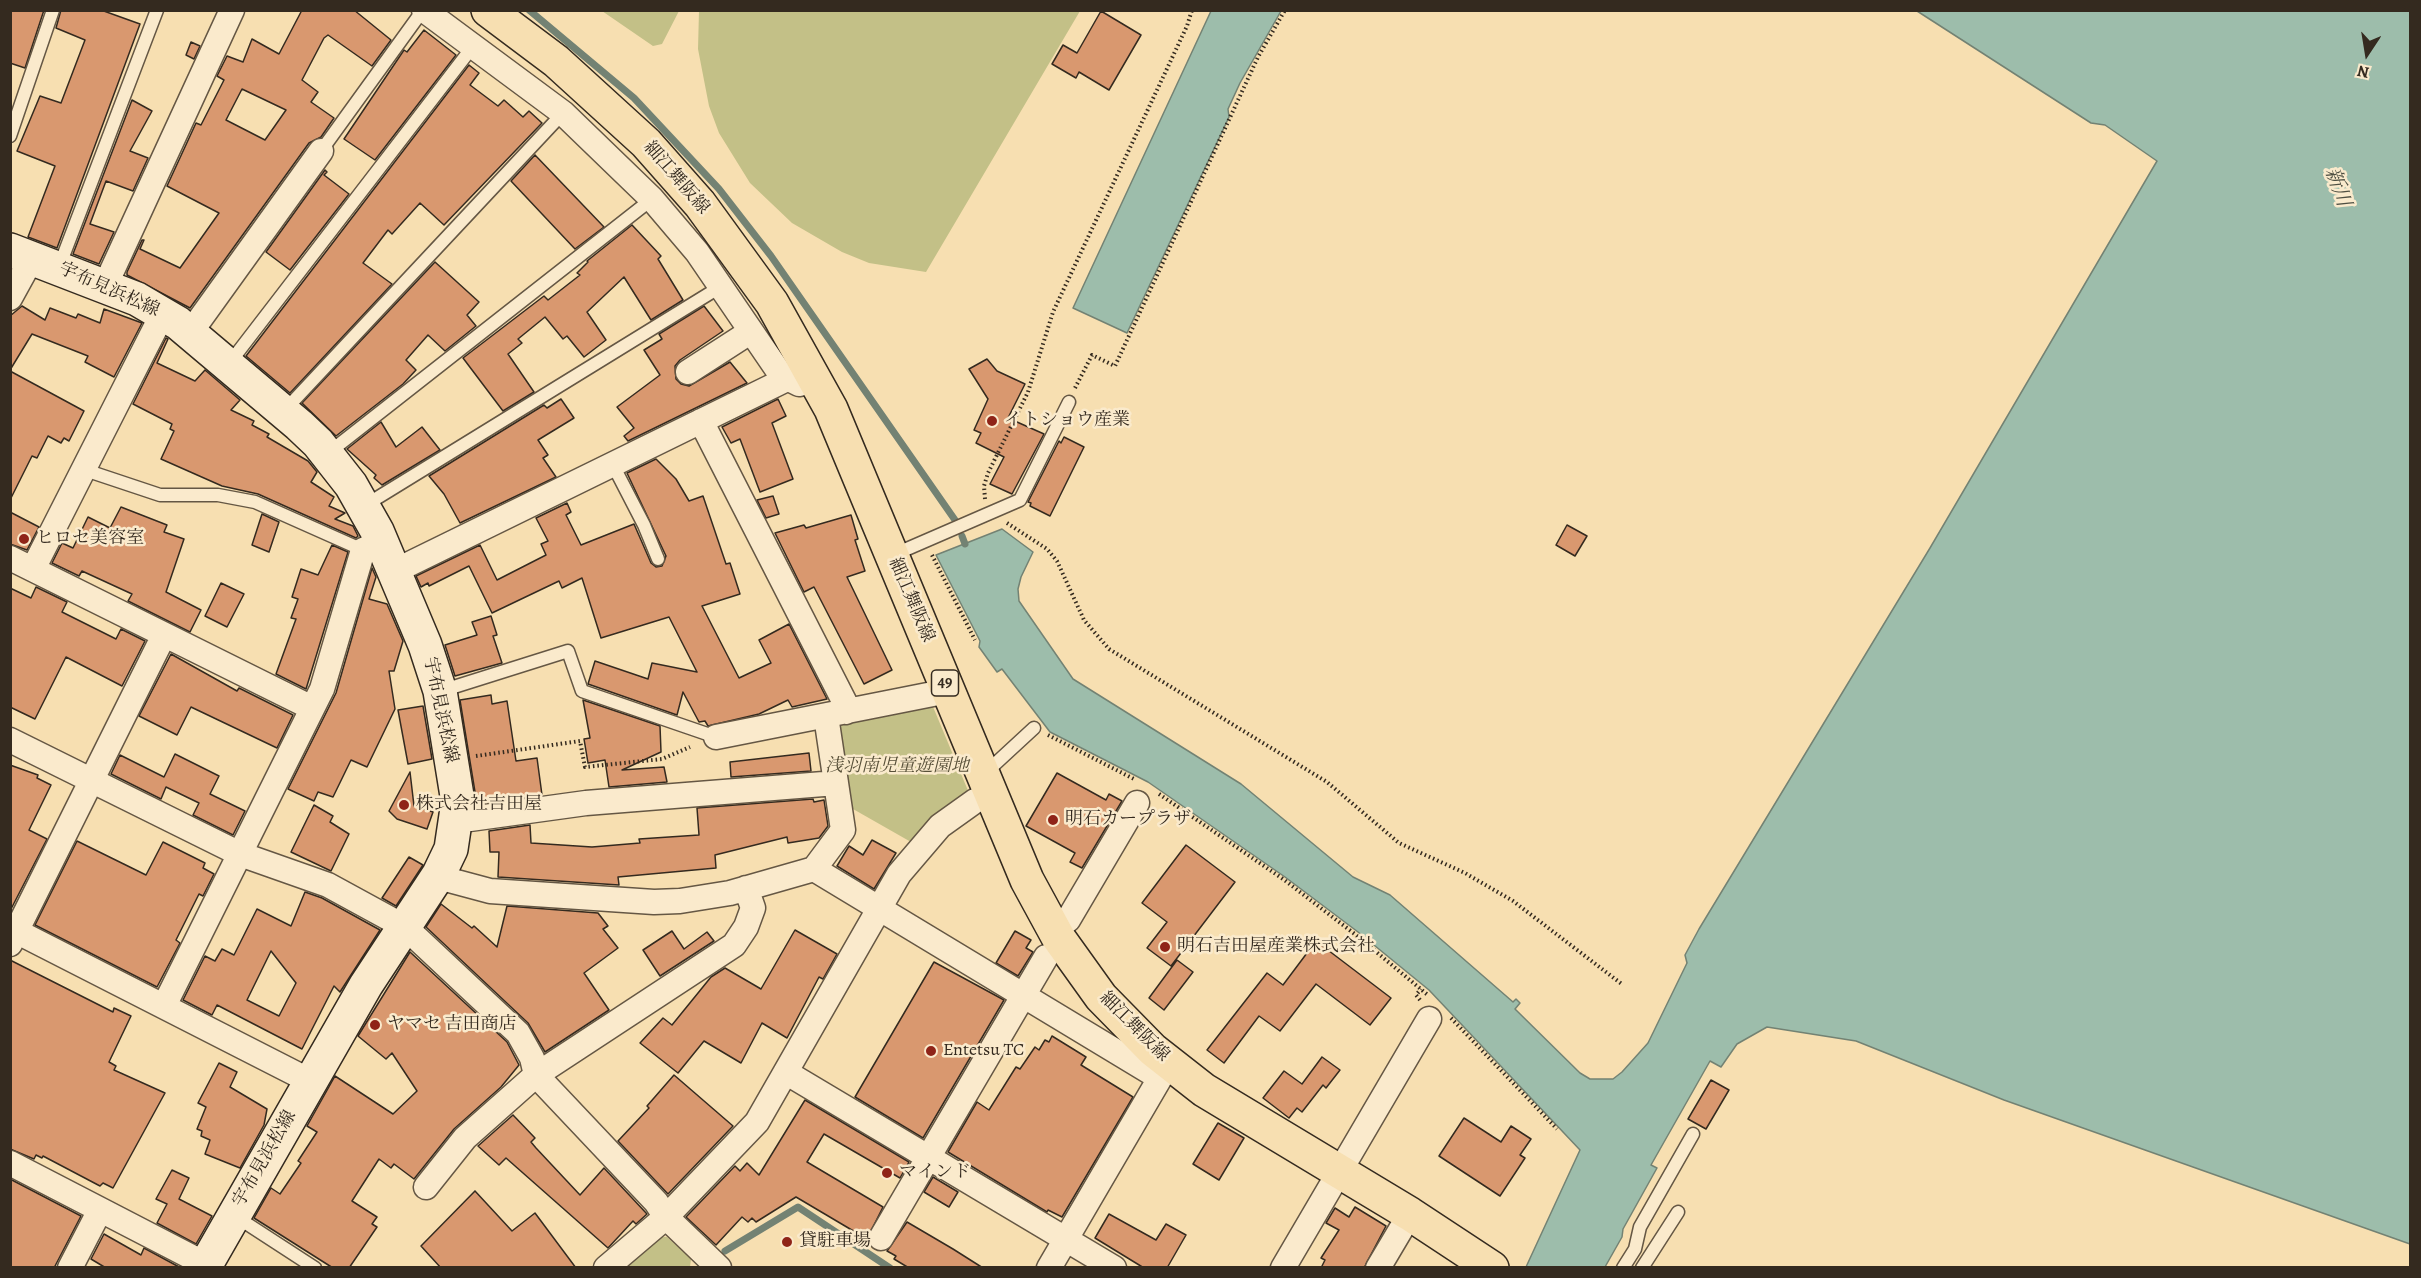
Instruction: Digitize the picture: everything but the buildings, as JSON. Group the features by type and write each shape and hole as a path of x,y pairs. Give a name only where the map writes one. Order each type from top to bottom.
{"main road":[{"name":"細江舞阪線","path":"494,12 587,88 674,173 749,269 793,337 802,380 892,555 1027,880 1050,943 1139,1037 1166,1071 1410,1214 1492,1268"},
{"name":"宇布見浜松線","path":"34,258 105,286 163,313 284,412 327,454 364,506 372,545 394,571 425,645 440,691 452,759 458,818 452,849 439,874 366,985 204,1266"}],"street":[{"path":"105,286 232,10"},
{"path":"423,10 474,45 563,114 652,199 690,242 774,367 802,380"},
{"path":"190,333 321,152"},
{"path":"10,298 34,258"},
{"path":"33,569 163,313"},
{"path":"688,372 750,332"},
{"path":"394,571 701,421 802,380"},
{"path":"439,874 449,880 490,891 654,902 705,898 814,869 843,830 836,783 836,714 844,701 701,421"},
{"path":"164,1006 322,689 372,545"},
{"path":"10,558 312,708"},
{"path":"164,635 13,934 164,1006 310,1081"},
{"path":"716,737 948,691"},
{"path":"10,740 240,854 328,885 405,927 518,1033 532,1058 536,1076 656,1202 666,1217 716,1267"},
{"path":"606,1268 666,1217 748,1133 787,1072 898,874 925,841 987,782"},
{"path":"458,818 470,819 586,803 836,783"},
{"path":"881,1238 1024,995 1050,943 1068,920 1143,792"},
{"path":"814,869 1024,995 1166,1071 1049,1268"},
{"path":"426,1187 465,1138 536,1076 734,945 746,927 753,908 746,888"},
{"path":"1283,1268 1436,1010"},
{"path":"787,1072 1114,1268"},
{"path":"10,1163 204,1266"},
{"path":"70,1268 100,1210"},
{"path":"1378,1268 1410,1214"}],"lane":[{"path":"10,136 53,10"},
{"path":"34,258 157,10"},
{"path":"321,152 423,10"},
{"path":"228,365 474,45"},
{"path":"284,412 563,114"},
{"path":"327,454 652,199"},
{"path":"364,506 720,287"},
{"path":"892,555 1020,500 1068,402"},
{"path":"613,465 644,525 658,559"},
{"path":"85,470 160,495 218,495 255,502 372,545"},
{"path":"440,691 568,651 582,691 716,737"},
{"path":"987,782 995,764 1034,728"},
{"path":"1623,1268 1635,1249 1640,1227 1693,1134"},
{"path":"1642,1268 1678,1212"},
{"path":"233,1215 315,1268"}],"path":[{"path":"1192,10 1187,26 1053,312 1028,392 988,472 984,486 985,501 990,513 1047,549 1057,561 1083,620 1109,649 1327,782 1399,843 1465,873 1513,901 1623,985"},
{"path":"1068,402 1092,355 1115,366 1258,57 1285,10"},
{"path":"932,554 975,640"},
{"path":"1034,728 1283,879 1421,989 1436,1010 1557,1129"},
{"path":"452,759 580,741 585,766 662,759 716,737"},
{"path":"1416,995 1421,989"}],"green space":[{"path":"699,10 1080,11 926,272 869,263 842,252 792,223 750,183 719,133 709,106 698,49"},
{"path":"602,11 679,11 662,44 653,46"},
{"name":"浅羽南児童遊園地","path":"931,702 969,793 911,842 846,805 833,722"},
{"path":"654,1236 667,1237 691,1259 690,1267 616,1268"}],"water":[{"path":"1211,11 1281,11 1240,83 1228,109 1229,117 1127,333 1073,308"},
{"name":"新川","path":"1917,11 2410,11 2410,1244 2004,1100 1856,1041 1767,1027 1737,1044 1721,1067 1710,1061 1651,1165 1657,1168 1605,1267 1526,1267 1580,1150 1429,990 1358,932 1285,877 1148,782 1050,732 1002,669 997,672 979,647 980,641 936,555 1002,529 1033,552 1021,577 1018,589 1019,601 1073,679 1241,784 1353,877 1390,895 1513,1002 1516,999 1520,1003 1515,1009 1580,1073 1590,1079 1613,1079 1648,1043 1687,963 1685,955 1699,929 1930,548 2157,161 2105,125 2091,123"}],"waterway":[{"path":"529,10 634,98 719,189 771,256 955,520"},
{"path":"962,536 965,544"},
{"path":"725,1251 798,1207 890,1268"}],"place":[{"name":"イトショウ産業","path":"992,421"},
{"name":"ヒロセ美容室","path":"24,539"},
{"name":"株式会社吉田屋","path":"404,805"},
{"name":"明石カープラザ","path":"1053,820"},
{"name":"明石吉田屋産業株式会社","path":"1165,947"},
{"name":"ヤマセ 吉田商店","path":"375,1025"},
{"name":"Entetsu TC","path":"931,1051"},
{"name":"マインド","path":"887,1173"},
{"name":"貸駐車場","path":"787,1242"}]}
